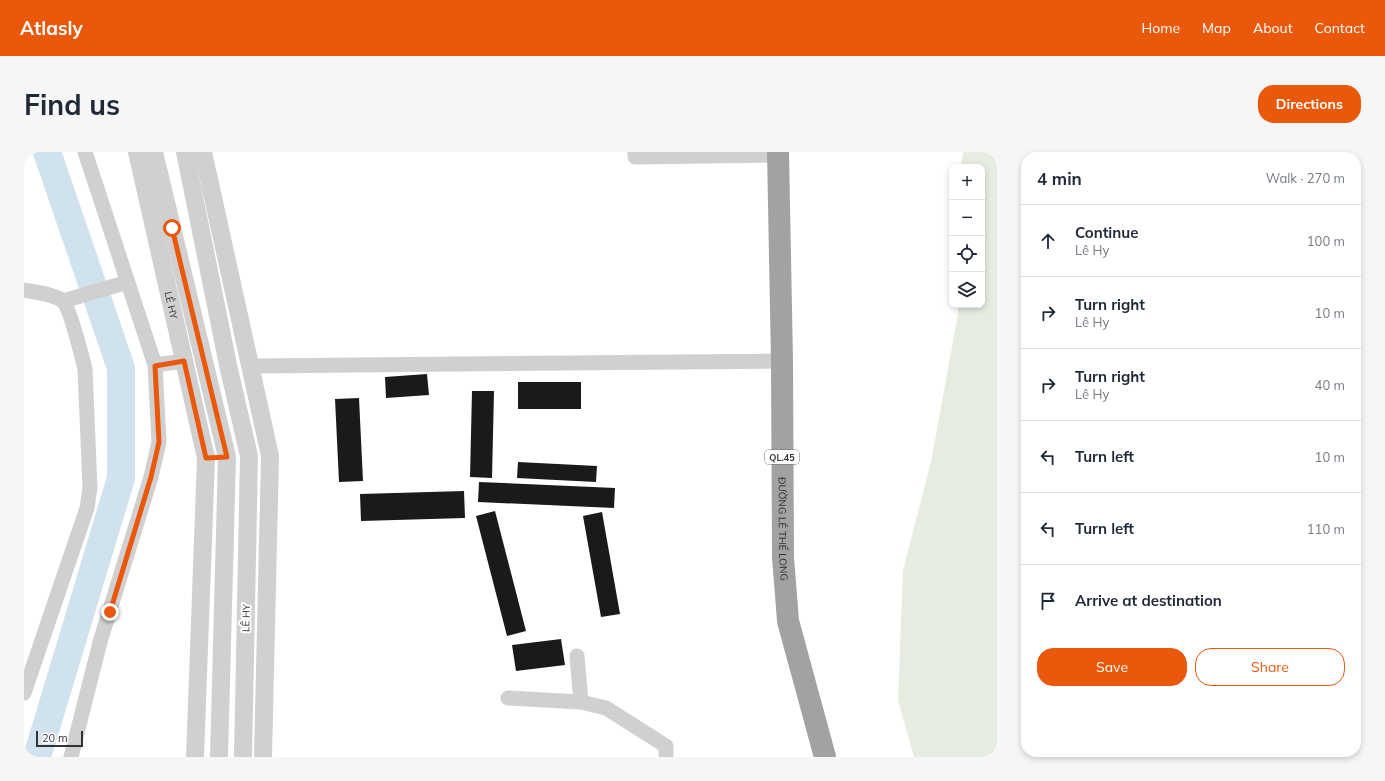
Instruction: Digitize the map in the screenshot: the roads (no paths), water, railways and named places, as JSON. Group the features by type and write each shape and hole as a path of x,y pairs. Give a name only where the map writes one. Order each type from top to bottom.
{"highway":[{"name":"ĐƯỜNG LÊ THẾ LONG","path":"778,153 782,361 783,557 788,621 825,757"}],"street":[{"path":"71,757 100,642 151,477 159,442 155,366 123,284 85,152"},
{"name":"LÊ HY","path":"137,152 206,458 195,757"},
{"name":"LÊ HY","path":"154,152 227,457 218,757"},
{"name":"LÊ HY","path":"185,152 228,365 249,456 243,757"},
{"name":"LÊ HY","path":"203,152 270,456 263,757"},
{"path":"635,152 635,157 778,153"},
{"path":"24,290 67,300 123,284"},
{"path":"24,693 87,508 90,488 85,369 67,308 67,300"},
{"path":"155,366 184,361"},
{"path":"250,366 782,361"},
{"path":"206,458 270,456"},
{"path":"576,656 581,702"},
{"path":"508,698 581,702 606,708 666,746 666,757"}],"waterway":[{"path":"37,757 121,478 121,368 47,152"}]}
